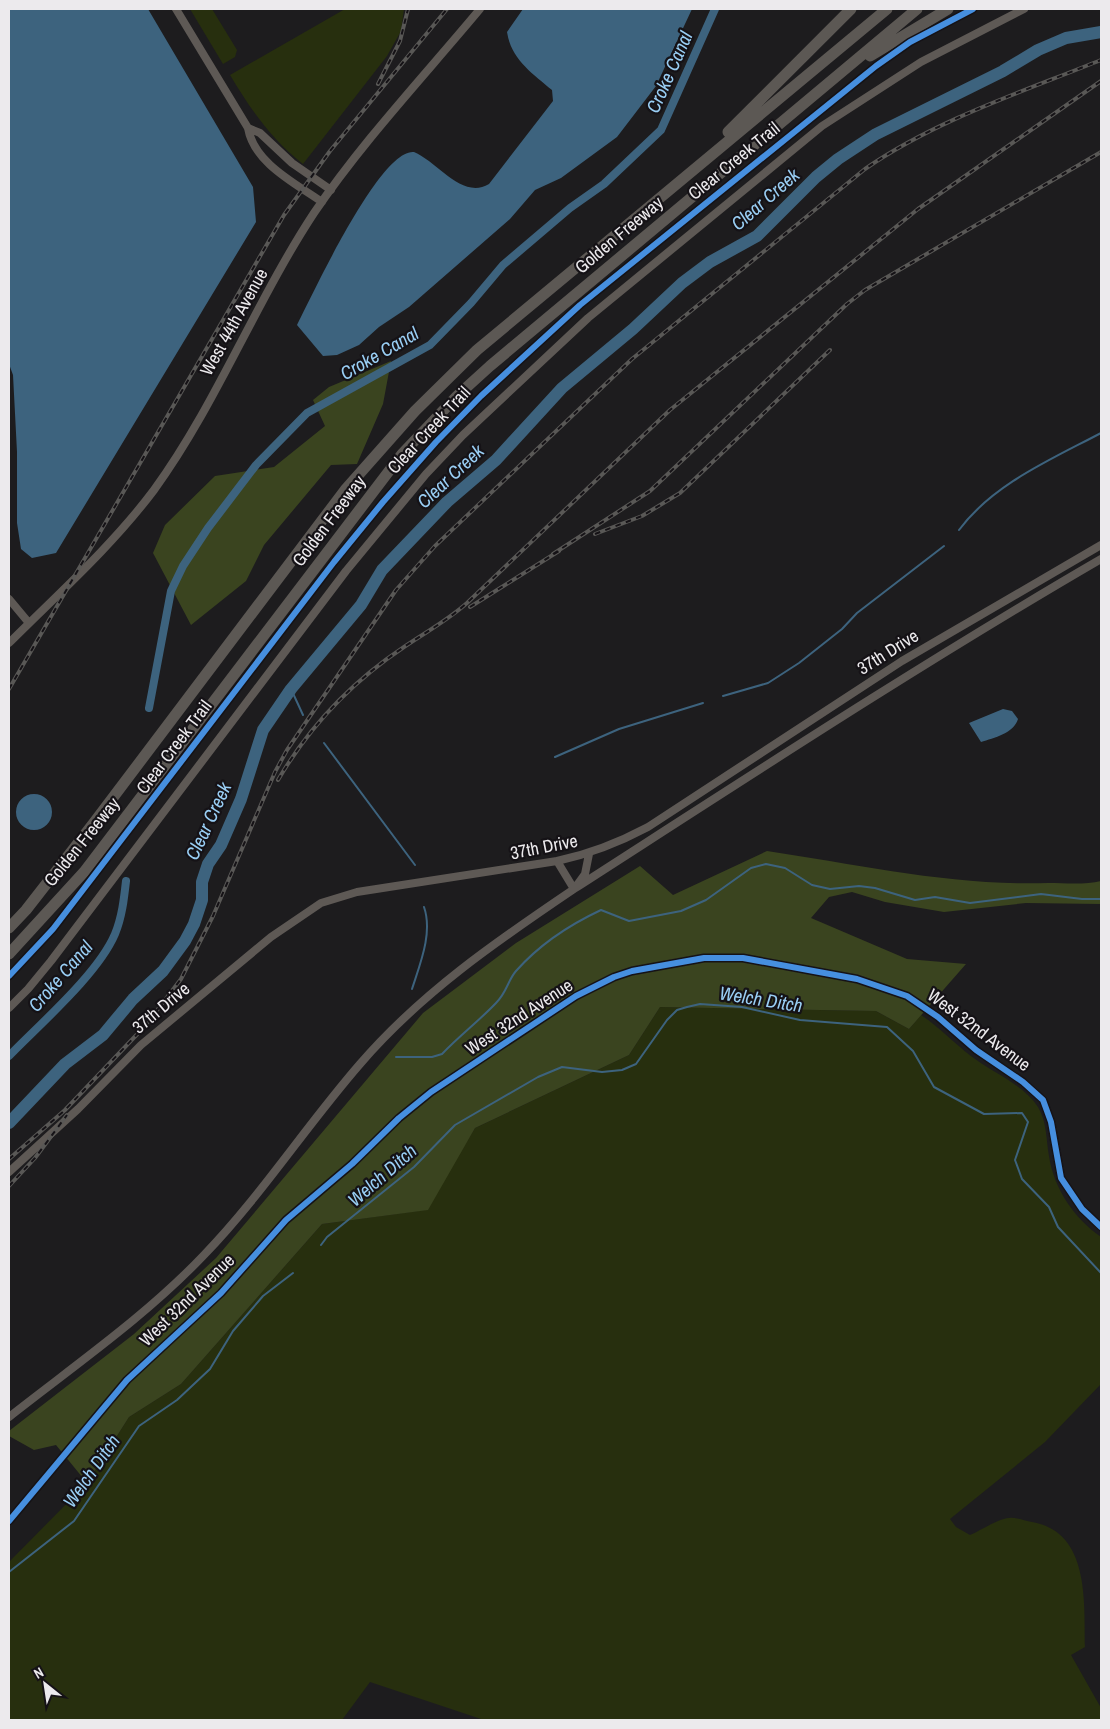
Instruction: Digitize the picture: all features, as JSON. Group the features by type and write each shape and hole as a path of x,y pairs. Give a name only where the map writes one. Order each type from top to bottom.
{"highway":[{"path":"653,201 769,92 851,9"},
{"name":"Golden Freeway","path":"9,928 26,910 93,824 345,490 415,410 477,350 653,201 887,9"},
{"name":"Golden Freeway","path":"9,954 84,872 402,454 457,396 490,366 917,9"},
{"path":"772,129 864,60 948,9"}],"street":[{"path":"176,9 248,128 251,142 261,155 281,173 322,202"},
{"name":"West 44th Avenue","path":"9,643 110,541 155,489 197,420 286,258 322,202 480,9"},
{"path":"9,1008 28,989 51,961 346,571 397,508 457,441 527,373 588,318 822,126 921,62 1024,9"},
{"path":"248,128 260,133 292,163 331,190"},
{"name":"37th Drive","path":"9,1172 78,1110 141,1044 271,937 321,903 357,892 557,861 589,854 609,847 648,827 902,660 1101,544"},
{"path":"9,1417 129,1323 205,1255 250,1202 360,1063 397,1025 446,980 490,945 832,722 998,618 1101,559"},
{"path":"9,599 30,623"},
{"path":"574,889 585,874 589,854"},
{"path":"557,861 574,889"},
{"name":"West 32nd Avenue","path":"9,1521 127,1380 221,1293 286,1220 352,1164 399,1118 432,1092 576,996 614,977 632,971 704,958 743,958 857,979 907,996 928,1009 976,1050 1023,1082 1043,1100 1051,1122 1055,1155 1061,1178 1082,1209 1101,1227"}],"green space":[{"path":"190,9 212,9 237,50 235,57 223,64"},
{"path":"345,9 404,9 401,31 387,56 303,164 271,134 230,75"},
{"path":"391,361 383,404 357,464 331,465 264,545 246,581 191,625 153,553 165,525 215,476 274,467 325,426 313,400 329,387"},
{"path":"767,851 942,878 1012,883 1075,884 1101,881 1101,904 1026,903 944,912 885,902 852,892 829,897 811,918 907,959 966,964 909,1029 876,1011 660,1007 629,1055 475,1128 428,1210 322,1224 181,1384 129,1417 87,1483 56,1445 34,1450 9,1436 9,1431 134,1334 216,1258 423,1013 516,943 640,866 673,895"},
{"path":"660,1007 876,1011 909,1029 921,1015 971,1056 1024,1092 1038,1107 1045,1125 1049,1156 1055,1180 1074,1212 1101,1237 1101,1384 1045,1442 950,1519 956,1527 970,1535 1000,1520 1009,1518 1051,1528 1065,1539 1074,1554 1080,1571 1083,1590 1085,1647 1071,1655 1101,1708 1101,1720 484,1720 370,1682 342,1720 9,1720 9,1562 87,1483 129,1417 181,1384 322,1224 425,1210 475,1128 629,1055"}],"water":[{"path":"9,9 148,9 253,187 256,222 56,553 32,558 21,549 17,523 17,452 13,375 9,364"},
{"path":"523,9 692,9 656,86 617,137 561,178 535,190 510,219 409,307 379,327 359,345 337,355 323,356 297,325 348,226 383,173 400,157 414,152 460,184 479,188 489,184 553,101 552,90 524,65 509,42 507,32"},
{"path":"1003,709 1012,711 1018,719 1016,724 1003,734 981,742 969,723"},
{"path":"34,794 41,795 47,799 51,805 51,819 47,825 41,829 34,830 27,829 21,825 17,819 16,812 17,805 21,799 27,795"}],"waterway":[{"name":"Croke Canal","path":"149,708 171,591 183,566 208,528 256,465 307,413 430,345 471,303 503,265 570,208 604,184 661,130 715,9"},
{"name":"Clear Creek","path":"9,1123 65,1064 103,1035 133,999 163,971 185,941 194,924 202,900 202,882 208,864 221,845 241,799 263,730 291,689 361,605 382,570 447,502 496,460 562,388 633,329 682,283 710,262 757,236 816,177 838,159 876,134 1003,71 1038,50 1066,38 1101,32"},
{"path":"959,530 989,499 1006,486 1024,474 1101,433"},
{"path":"723,696 768,683 799,663 842,629 857,613 944,546"},
{"path":"291,689 303,715"},
{"path":"555,757 619,729 703,703"},
{"path":"324,743 415,865"},
{"path":"396,1057 432,1057 442,1054 496,1003 503,995 513,975 534,953 555,936 589,916 601,910 629,921 681,911 706,900 751,868 766,864 785,868 812,885 830,889 859,886 875,888 915,900 935,897 970,903 1041,894 1082,899 1101,899"},
{"name":"Croke Canal","path":"9,1056 82,982 107,949 119,921 126,881"},
{"path":"412,989 422,959 426,938 427,927 424,907"},
{"name":"Welch Ditch","path":"321,1245 327,1237 414,1167 455,1125 538,1077 562,1067 602,1072 622,1070 636,1064 667,1020 677,1010 700,1004 742,1007 800,1020 887,1027 913,1051 934,1087 984,1114 1022,1113 1028,1122 1015,1160 1022,1179 1049,1207 1058,1227 1101,1273"},
{"name":"Welch Ditch","path":"9,1572 74,1521 139,1426 177,1400 210,1369 233,1331 263,1296 293,1273"}],"railway":[{"path":"378,84 400,41 408,9"},
{"path":"9,689 284,215 330,151 447,9"},
{"path":"9,1159 65,1110 145,1026 181,979 213,916 275,772 287,750 396,590 435,546 632,359 865,169 892,152 950,121 1101,60"},
{"path":"278,780 290,760 333,706 385,660 467,603 670,410 918,209 1101,81"},
{"path":"553,554 650,491 847,304 865,290 1101,152"},
{"path":"595,534 642,516 680,493 830,350"},
{"path":"470,607 559,551"},
{"path":"9,1186 35,1158 67,1115"}],"cycle path":[{"name":"Clear Creek Trail","path":"9,976 53,929 334,562 383,502 436,442 481,396 580,305 876,66 910,42 973,9"},
{"path":"9,1521 127,1380 221,1293 286,1220 352,1164 399,1118 431,1092 576,996 614,977 632,971 704,958 743,958 857,979 907,996 938,1017 976,1050 1023,1082 1043,1100 1051,1122 1061,1178 1082,1209 1101,1227"}]}
